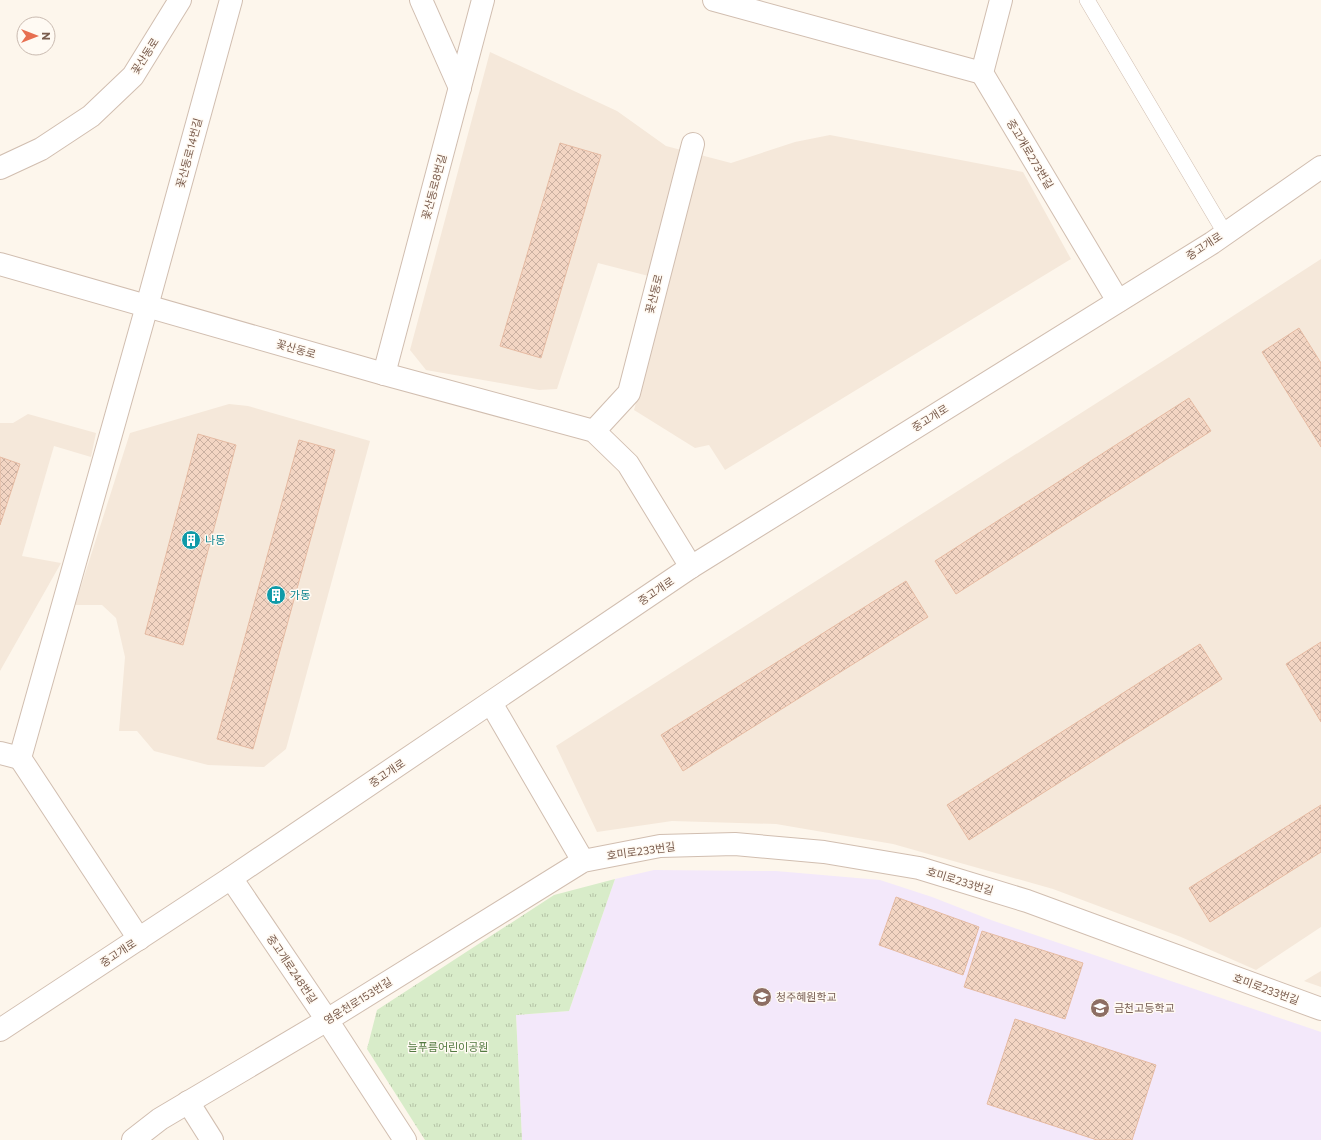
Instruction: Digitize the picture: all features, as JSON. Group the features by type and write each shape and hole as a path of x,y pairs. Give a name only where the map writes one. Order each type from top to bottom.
{"street":[{"name":"꽃산동로","path":"0,168 40,149 91,116 133,76 180,0"},
{"name":"꽃산동로14번길","path":"10,756 147,306 231,0"},
{"path":"421,0 460,88"},
{"name":"꽃산동로8번길","path":"384,374 483,0"},
{"path":"714,0 982,73 1001,0"},
{"name":"중고개로273번길","path":"982,73 1118,301"},
{"name":"꽃산동로","path":"594,431 629,393 693,144"},
{"name":"중고개로","path":"4,1022 139,939 691,568 1225,233 1321,167"},
{"name":"꽃산동로","path":"0,264 384,374 594,431 628,464 691,568"},
{"path":"490,703 582,861"},
{"path":"10,756 139,939"},
{"name":"호미로233번길","path":"582,861 660,846 735,844 824,852 919,868 1027,902 1321,1009"},
{"name":"영운천로153번길","path":"133,1140 160,1119 327,1020 582,861"},
{"name":"중고개로248번길","path":"231,878 327,1020 405,1140"},
{"path":"188,1102 212,1140"}],"lane":[{"path":"1087,0 1225,233"}],"shaded area":[{"path":"490,52 617,111 666,146 731,163 795,142 830,135 1023,172 1071,259 725,470 709,445 695,448 634,410 668,281 598,263 557,389 539,390 426,370 410,350"},
{"path":"1321,259 1321,927 1256,970 1181,937 1053,889 893,844 776,824 672,821 597,832 556,746"},
{"path":"229,404 248,406 370,441 286,749 264,767 208,765 154,751 137,731 119,731 125,657 116,618 102,605 75,605 130,433"},
{"path":"28,414 96,433 91,457 54,446 22,556 61,563 0,671 0,423 13,423"},
{"path":"654,870 776,871 880,880 932,897 991,920 1321,1032 1321,1140 522,1140 516,1015 569,1011 615,879"},
{"path":"1321,971 1321,987 1304,981"}],"green space":[{"name":"늘푸름어린이공원","path":"615,879 569,1011 516,1015 522,1140 425,1140 367,1049 377,1010 554,895"}],"building":[{"path":"560,143 601,155 541,358 500,346"},
{"path":"1299,328 1321,363 1321,447 1262,352"},
{"path":"1189,398 1211,431 956,594 935,561"},
{"name":"나동","path":"198,434 236,445 183,645 145,634"},
{"name":"가동","path":"299,440 335,450 253,749 217,739"},
{"path":"0,457 20,464 0,525"},
{"path":"906,581 928,617 683,771 661,735"},
{"path":"1321,642 1321,722 1286,664"},
{"path":"1200,644 1222,679 969,840 947,805"},
{"path":"1321,805 1321,852 1210,922 1189,888"},
{"path":"896,897 979,927 963,975 879,945"},
{"path":"982,931 1083,963 1065,1019 964,987"},
{"path":"1015,1019 1156,1065 1132,1140 1097,1140 987,1104"}],"place":[{"name":"나동","path":"191,540"},
{"name":"가동","path":"276,595"},
{"name":"청주혜원학교","path":"762,997"},
{"name":"금천고등학교","path":"1100,1008"}]}
